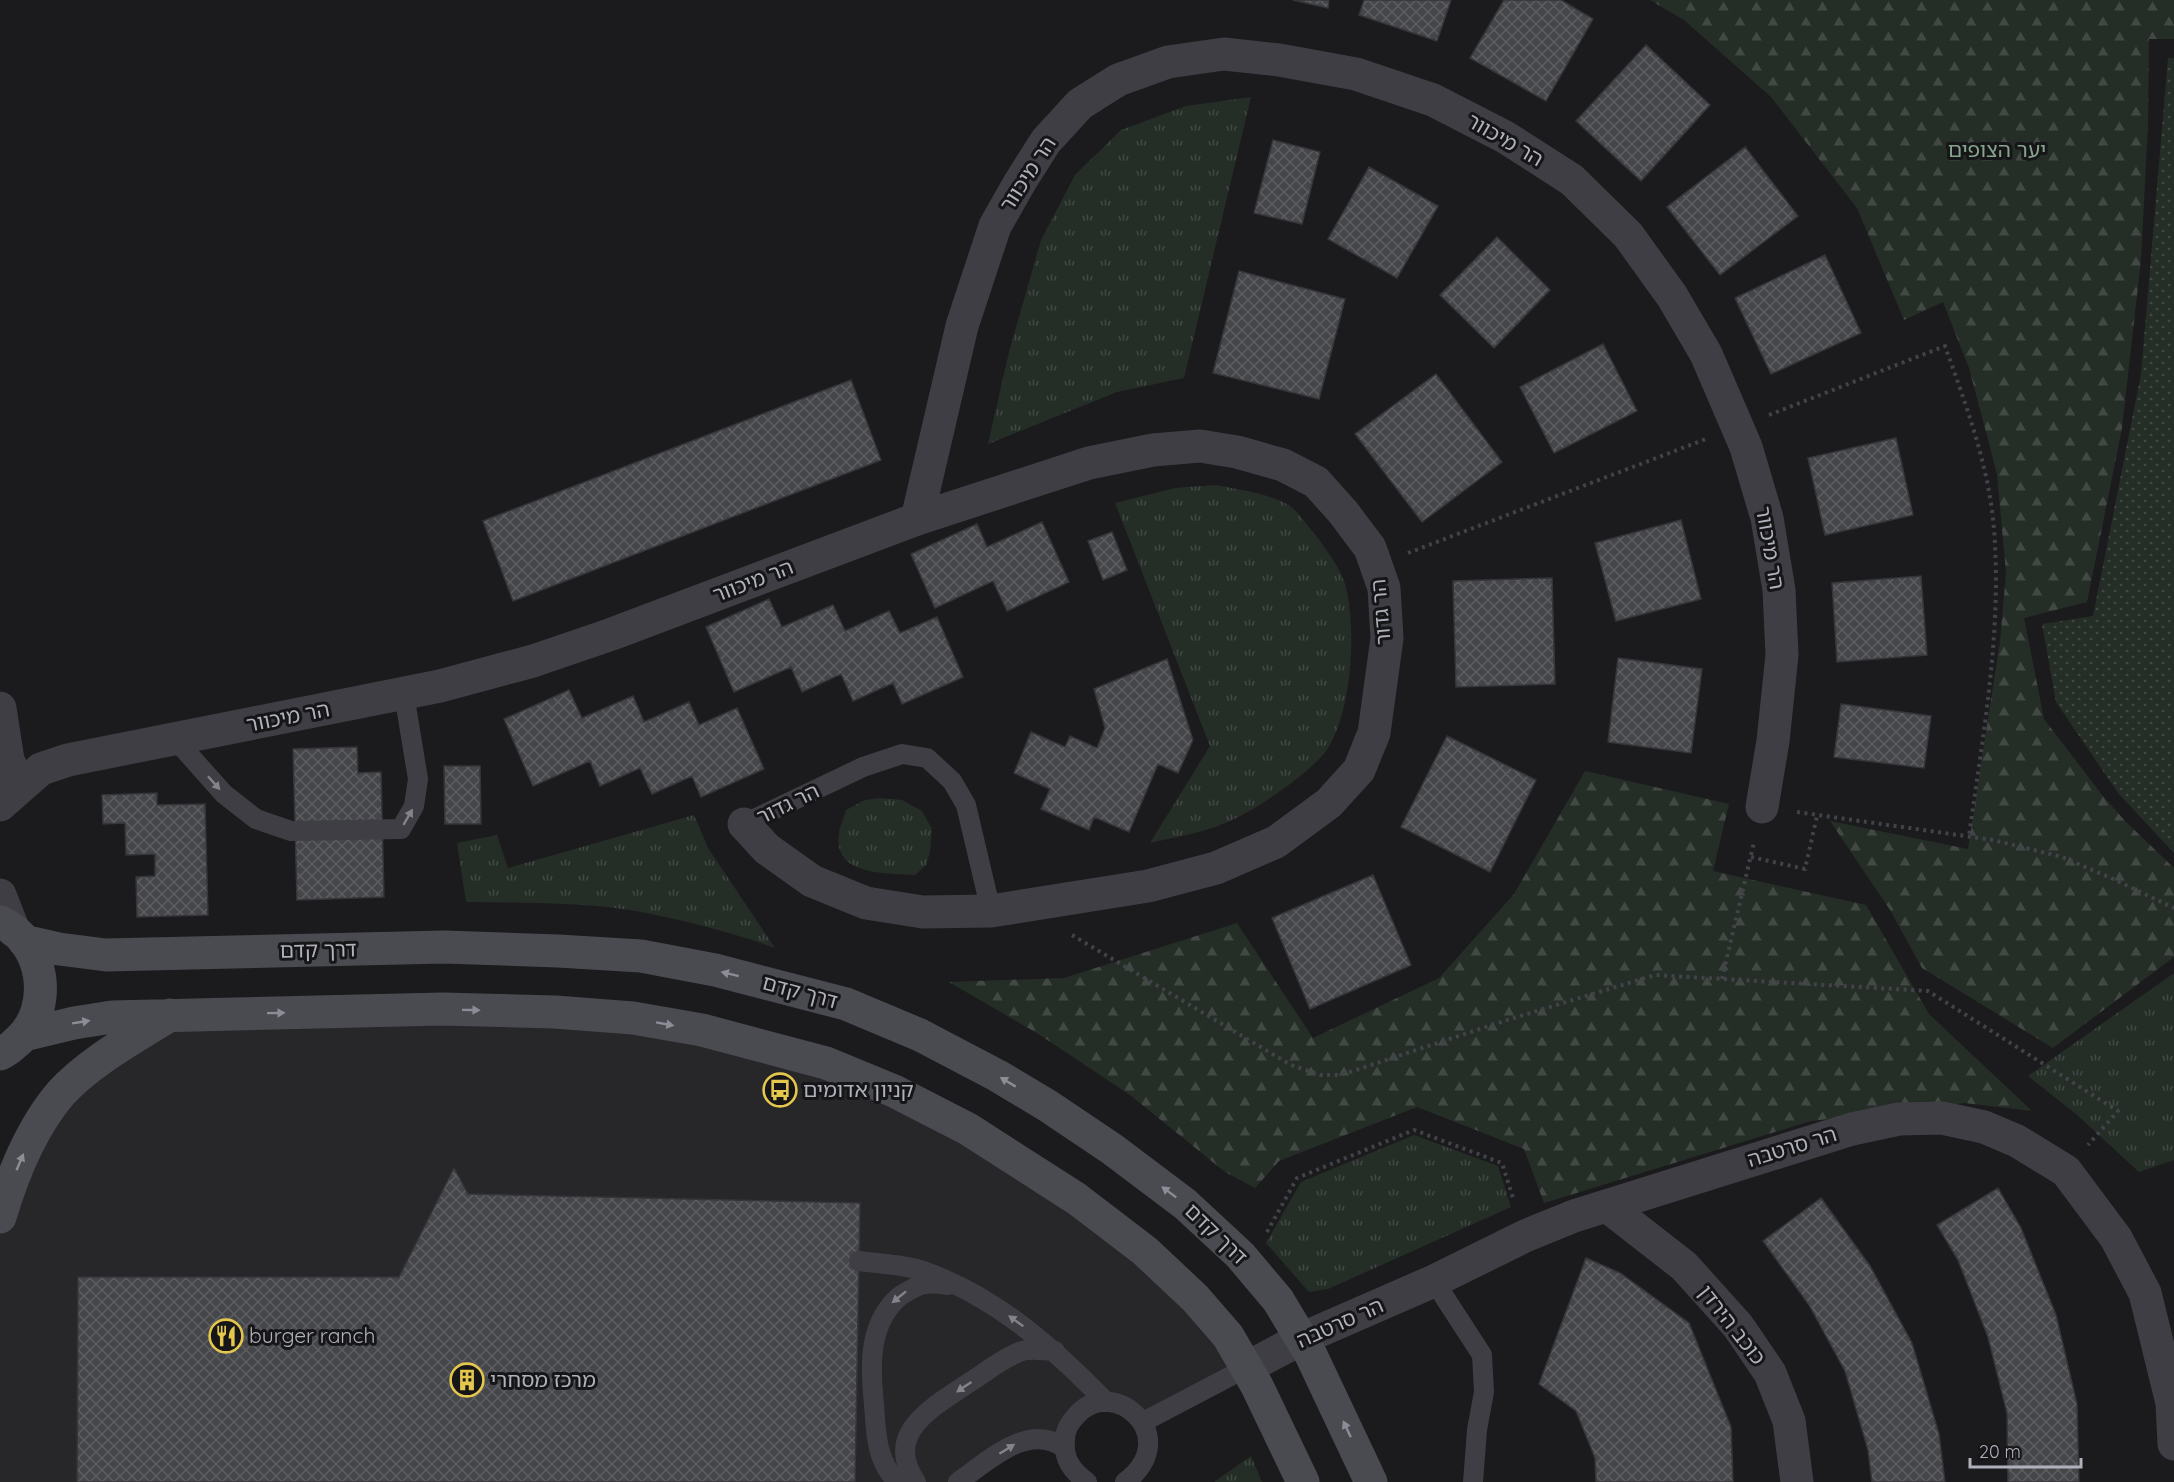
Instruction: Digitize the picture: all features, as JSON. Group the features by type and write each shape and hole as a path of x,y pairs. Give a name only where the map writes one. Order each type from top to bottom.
{"main road":[{"path":"0,1077 12,1045 37,1013 42,988 37,963 13,931"},
{"name":"דרך קדם","path":"13,931 59,949 106,955 444,947 641,956 715,970 846,1004 920,1035 998,1076 1085,1130 1185,1204 1240,1255 1278,1300 1301,1339 1344,1423 1371,1482"},
{"path":"12,1045 74,1023 111,1017 443,1009 555,1012 633,1018 702,1030 826,1063 894,1091 968,1130 1077,1200 1145,1251 1195,1298 1228,1336 1257,1386 1303,1482"},
{"path":"0,1217 22,1155 41,1121 62,1092 117,1048 170,1015"}],"street":[{"name":"הר מיכוור","path":"0,829 10,796 41,770 68,760 404,694 533,661 612,634 917,519 962,326 995,226 1041,149 1080,104 1118,80 1168,62 1224,54 1279,60 1356,74 1432,100 1505,137 1572,180 1628,235 1672,296 1706,354 1746,447 1767,518 1779,590 1782,655 1773,741 1762,807"},
{"name":"הר גדור","path":"744,824 767,849 812,880 866,903 923,912 1007,908 1148,886 1216,868 1276,842 1329,803 1359,770 1374,733 1387,638 1384,588 1370,548 1343,512 1316,482 1284,465 1237,452 1200,446 1153,450 1089,463 917,519"},
{"path":"0,708 8,760 10,796"},
{"path":"0,895 13,931"},
{"name":"הר סרטבה","path":"1246,1368 1301,1339 1434,1281 1525,1236 1606,1206 1852,1129 1899,1119 1942,1118 1984,1127 2018,1141 2066,1171 2116,1238 2145,1293 2172,1403 2174,1444"},
{"name":"כוכב הירדן","path":"1606,1206 1684,1266 1738,1326 1770,1372 1789,1421 1797,1482"}],"lane":[{"path":"175,739 224,794 256,819 291,831 401,829 414,806 418,780 404,694"},
{"name":"הר גדור","path":"744,824 863,767 902,754 927,758 952,781 966,805 1007,908"},
{"path":"859,1261 922,1270 988,1301 1054,1351 1106,1402"},
{"path":"1434,1281 1482,1355 1484,1392 1473,1482"},
{"path":"897,1482 881,1459 872,1385 873,1341 882,1317 891,1304 909,1289 926,1284 954,1285"},
{"path":"916,1482 908,1471 906,1441 910,1429 923,1414 1004,1360 1025,1350 1054,1351"},
{"path":"1143,1422 1246,1368"},
{"path":"1087,1482 1076,1474 1068,1462 1064,1448 1065,1433 1079,1412 1091,1404 1106,1402 1120,1404 1133,1411 1143,1422 1148,1436 1145,1462 1136,1474 1125,1482"},
{"path":"958,1482 1010,1447 1025,1440 1041,1438 1056,1442 1064,1448"}],"path":[{"path":"1376,565 1945,346 1971,417 1994,528 1997,607 1991,678 1969,836"},
{"path":"1722,979 1762,807 1969,836 2062,857 2174,908"},
{"path":"1751,857 1805,869 1817,815"},
{"path":"1007,908 1291,1065 1320,1075 1341,1075 1655,975 1928,991 2118,1111 2066,1171"},
{"path":"1248,1264 1298,1178 1414,1130 1502,1162 1525,1236"}],"shaded area":[{"path":"565,1013 894,1091 1145,1251 1246,1368 1143,1422 1106,1402 1065,1433 1041,1438 956,1482 0,1482 0,1222 62,1092 170,1015"}],"green space":[{"name":"יער הצופים","path":"1650,0 2174,0 2174,39 2149,39 2148,124 2141,260 2122,428 2087,602 2024,618 2044,719 2103,796 2125,821 2174,868 2174,957 2053,1048 1922,968 1890,910 1830,821 1968,849 2000,641 2006,573 1997,474 1969,368 1943,302 1904,320 1857,208 1771,97 1684,20"},
{"path":"2168,58 2174,58 2174,853 2118,793 2056,702 2042,624 2093,616 2141,374"},
{"path":"1251,97 1184,378 1117,392 988,444 1009,352 1041,240 1075,175 1121,130 1186,106"},
{"path":"1216,485 1263,495 1290,506 1324,546 1342,577 1349,602 1351,645 1347,691 1336,732 1328,748 1310,768 1296,779 1265,801 1225,823 1150,843 1210,746 1115,503 1175,488"},
{"path":"1585,771 1729,804 1713,871 1866,905 1929,1014 2032,1111 1965,1103 1811,1121 1544,1203 1524,1149 1417,1107 1279,1161 1255,1188 1225,1172 1130,1095 1040,1035 949,982 1064,978 1237,923 1313,1038 1439,978 1514,894"},
{"path":"880,798 902,800 922,811 932,829 930,852 926,865 915,875 877,872 853,865 844,857 839,847 839,833 846,810 865,800"},
{"path":"694,815 708,848 775,948 704,926 610,907 466,902 457,843 497,835 508,868"},
{"path":"2174,973 2174,1160 2139,1172 2076,1114 2028,1076"},
{"path":"1414,1135 1498,1166 1511,1207 1328,1289 1309,1292 1266,1243 1301,1182"},
{"path":"1251,1456 1262,1482 1214,1482"}],"building":[{"path":"1293,0 1329,0 1328,8"},
{"path":"1364,0 1451,0 1437,41 1359,15"},
{"path":"1504,0 1561,0 1593,19 1546,101 1470,58"},
{"path":"1646,45 1710,105 1641,181 1576,121"},
{"path":"1273,140 1320,152 1302,224 1254,213"},
{"path":"1745,147 1798,216 1720,275 1667,207"},
{"path":"1369,167 1438,206 1397,278 1328,239"},
{"path":"1497,237 1550,290 1494,348 1440,295"},
{"path":"1825,255 1861,333 1771,374 1735,298"},
{"path":"1239,271 1345,299 1319,399 1213,373"},
{"path":"1603,344 1637,411 1554,453 1520,387"},
{"path":"1436,374 1502,462 1422,522 1355,434"},
{"path":"851,380 881,460 513,601 483,521"},
{"path":"1896,438 1913,515 1825,535 1808,458"},
{"path":"1681,520 1701,599 1616,621 1595,543"},
{"path":"1042,522 1069,582 1007,611 993,581 935,608 911,554 977,524 987,547"},
{"path":"1112,532 1127,570 1103,580 1088,541"},
{"path":"1921,576 1927,655 1837,662 1832,583"},
{"path":"1552,578 1555,684 1456,687 1453,581"},
{"path":"769,599 782,627 833,605 845,631 889,611 900,633 937,617 963,677 902,704 893,683 853,701 841,674 802,692 791,667 734,692 706,627"},
{"path":"1618,658 1702,669 1691,753 1608,742"},
{"path":"1167,659 1193,740 1178,773 1158,764 1129,832 1094,817 1089,830 1041,809 1050,789 1014,773 1031,732 1065,747 1070,736 1097,748 1105,728 1094,689"},
{"path":"569,690 582,718 633,696 644,722 689,702 699,725 737,708 764,769 701,797 692,776 652,794 640,768 600,786 590,761 533,786 504,719"},
{"path":"1841,704 1931,716 1924,768 1834,757"},
{"path":"1447,736 1536,780 1490,872 1401,827"},
{"path":"357,747 358,773 381,772 384,897 297,900 293,749"},
{"path":"444,766 480,766 481,824 445,824"},
{"path":"157,793 157,805 205,804 208,915 137,917 136,877 155,876 155,854 126,855 125,823 103,824 102,795"},
{"path":"1373,875 1411,965 1310,1009 1272,918"},
{"name":"מרכז מסחרי","path":"454,1168 468,1194 860,1203 855,1482 77,1482 78,1277 399,1277"},
{"path":"1998,1188 2021,1228 2056,1315 2077,1404 2079,1482 2008,1482 2007,1413 1988,1337 1958,1260 1937,1225"},
{"path":"1821,1198 1870,1266 1912,1343 1939,1434 1945,1482 1872,1482 1868,1450 1845,1371 1809,1305 1763,1241"},
{"path":"1586,1258 1620,1273 1689,1323 1731,1427 1733,1482 1596,1482 1595,1458 1576,1411 1539,1384"}],"place":[{"name":"קניון אדומים","path":"780,1090"},
{"name":"burger ranch","path":"226,1336"},
{"name":"מרכז מסחרי","path":"467,1380"}]}
